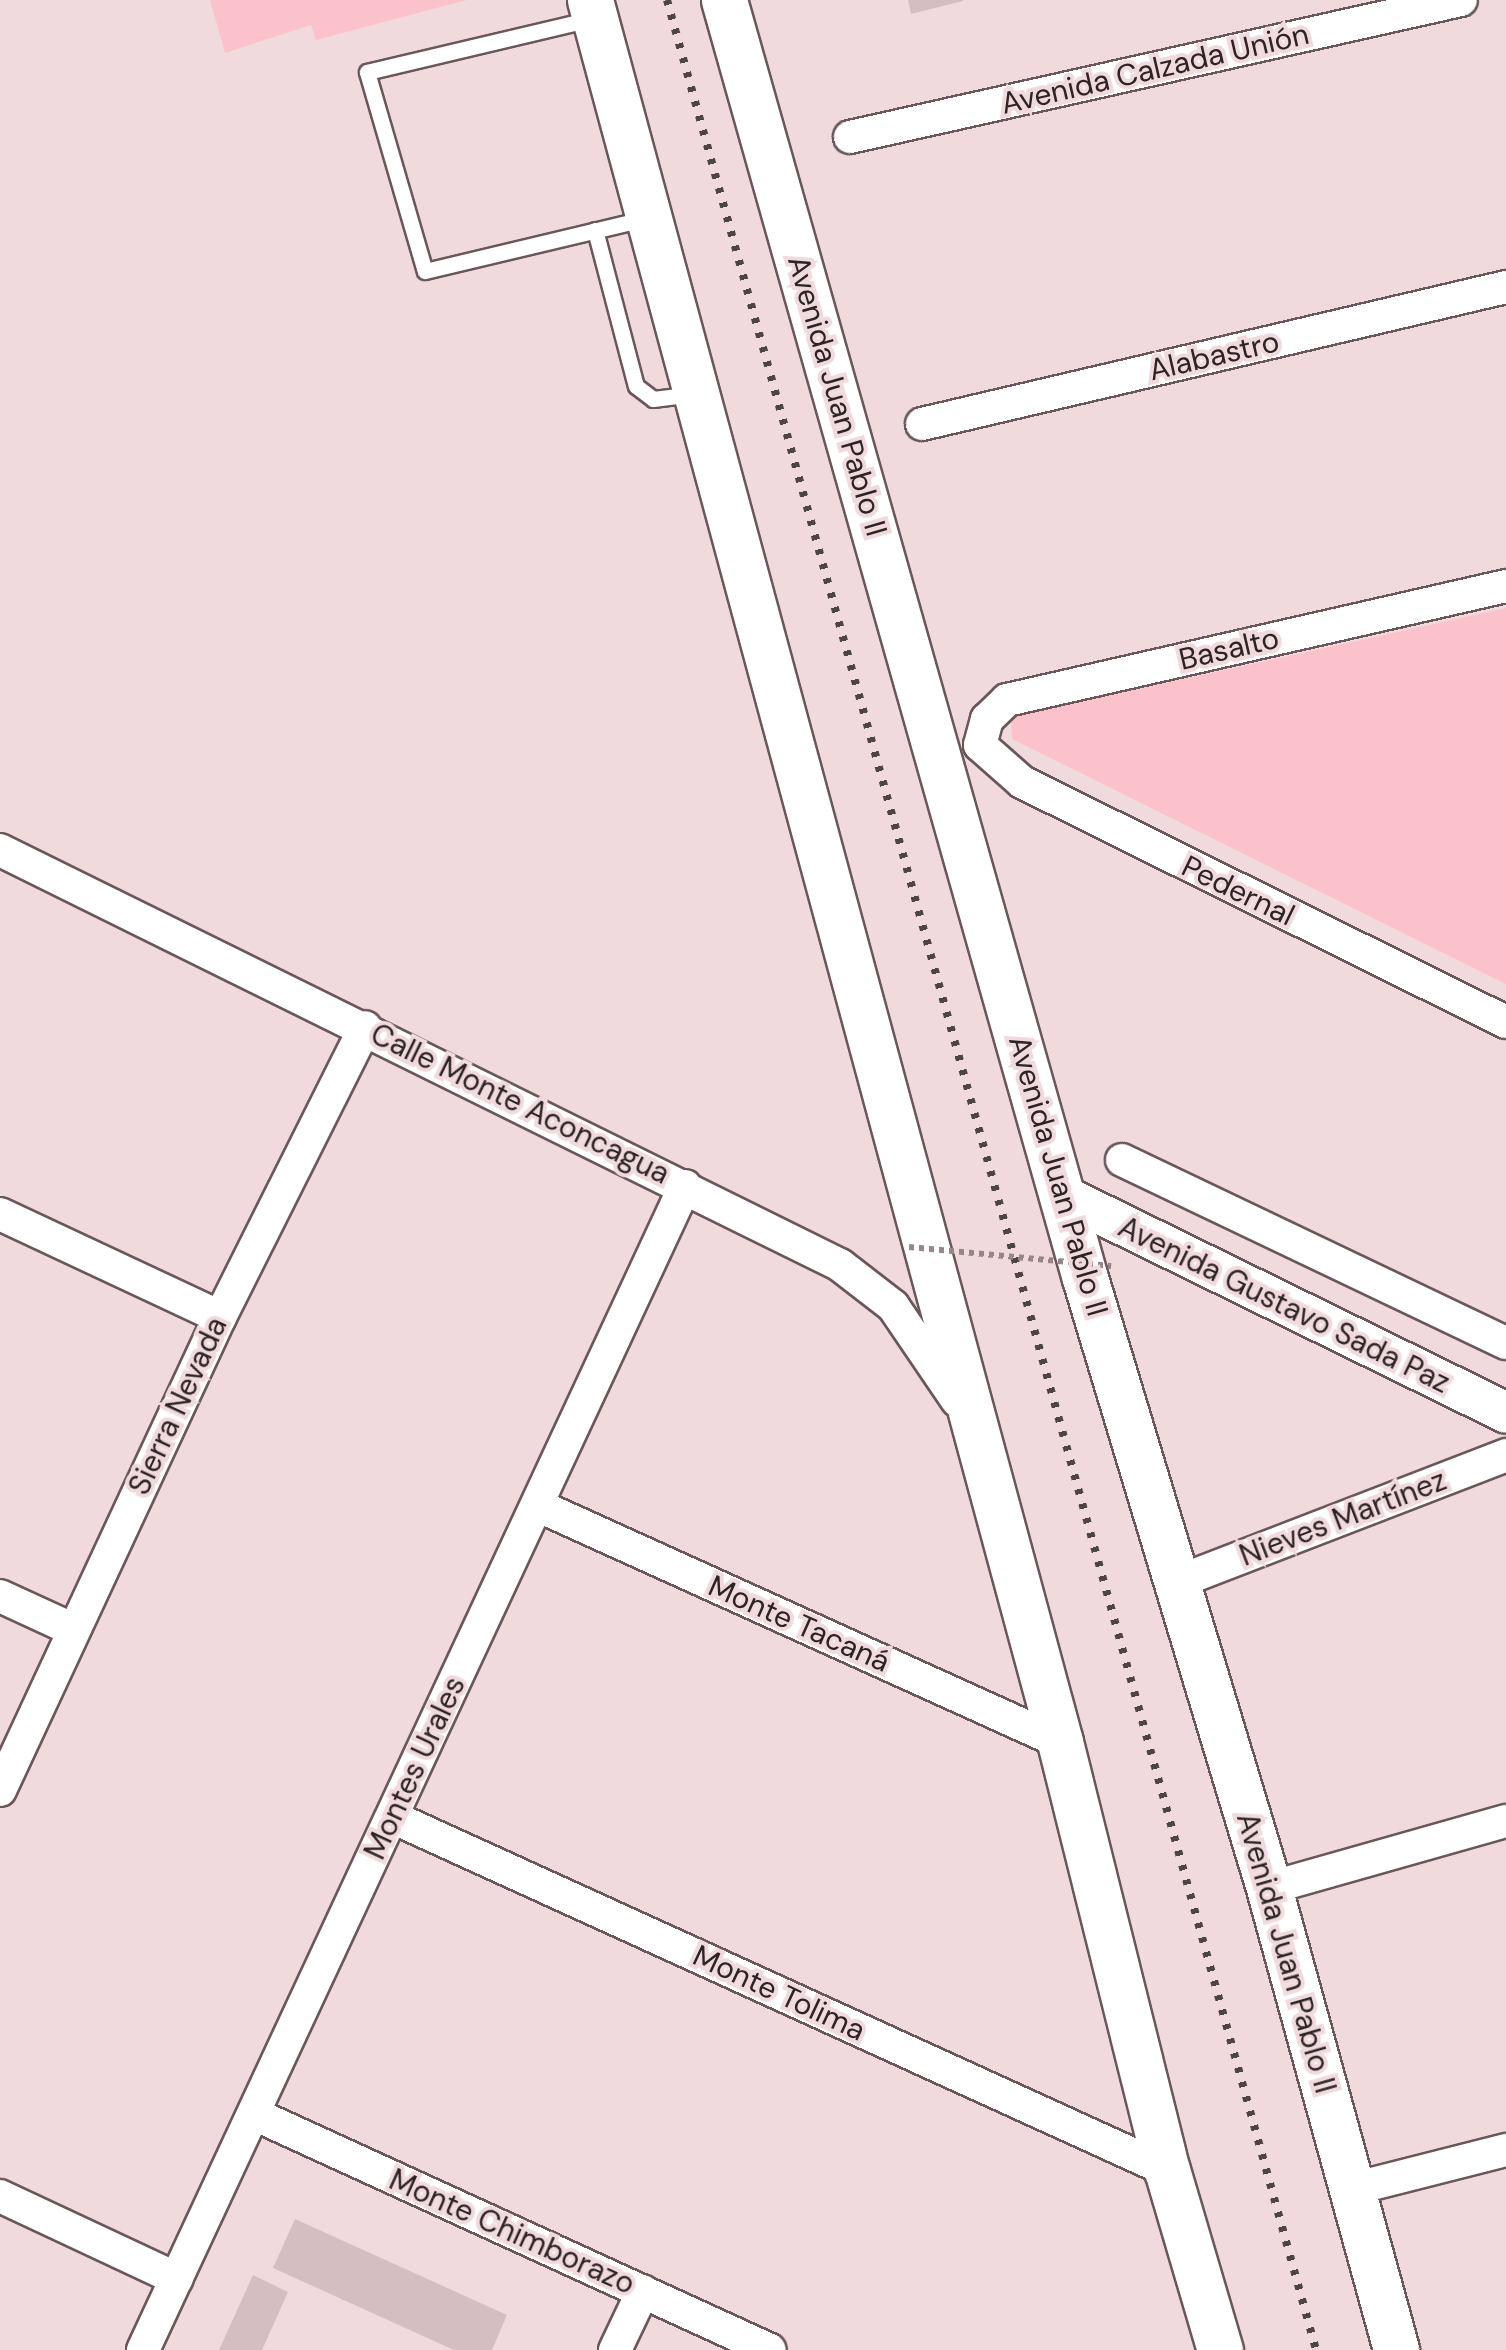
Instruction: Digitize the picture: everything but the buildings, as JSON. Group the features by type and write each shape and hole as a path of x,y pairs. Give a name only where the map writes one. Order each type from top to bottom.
{"main road":[{"name":"Avenida Juan Pablo II","path":"724,0 1064,1196 1269,1888 1396,2350"},
{"path":"592,9 978,1433 1167,2170 1220,2350"}],"street":[{"name":"Avenida Calzada Unión","path":"850,138 1461,0"},
{"name":"Alabastro","path":"922,424 1506,287"},
{"name":"Basalto","path":"980,746 987,718 1007,700 1506,586"},
{"name":"Pedernal","path":"980,746 1022,782 1506,1022"},
{"name":"Calle Monte Aconcagua","path":"0,850 780,1231 870,1286 924,1347 978,1433"},
{"name":"Sierra Nevada","path":"0,1790 220,1317 365,1026"},
{"name":"Avenida Gustavo Sada Paz","path":"1122,1160 1506,1343"},
{"name":"Montes Urales","path":"142,2350 685,1186"},
{"name":"Avenida Gustavo Sada Paz","path":"1064,1196 1506,1413"},
{"path":"0,1214 220,1317"},
{"name":"Nieves Martínez","path":"1180,1581 1506,1455"},
{"name":"Monte Tacaná","path":"538,1506 1060,1742"},
{"path":"0,1596 74,1630"},
{"name":"Monte Tolima","path":"392,1817 1167,2170"},
{"path":"1269,1888 1506,1821"},
{"name":"Monte Chimborazo","path":"254,2114 770,2350"},
{"path":"1352,2189 1506,2150"},
{"path":"0,2196 176,2279"},
{"path":"615,2350 642,2291"}],"lane":[{"path":"592,9 367,72 425,271 649,218"},
{"path":"595,230 636,386 653,399 696,393"}],"path":[{"path":"908,1247 1111,1266"}],"shaded area":[{"path":"210,0 467,0 316,40 311,25 225,53"},
{"path":"1506,608 1506,984 1012,739 1011,717"}],"railway":[{"path":"667,0 1316,2350"}]}
